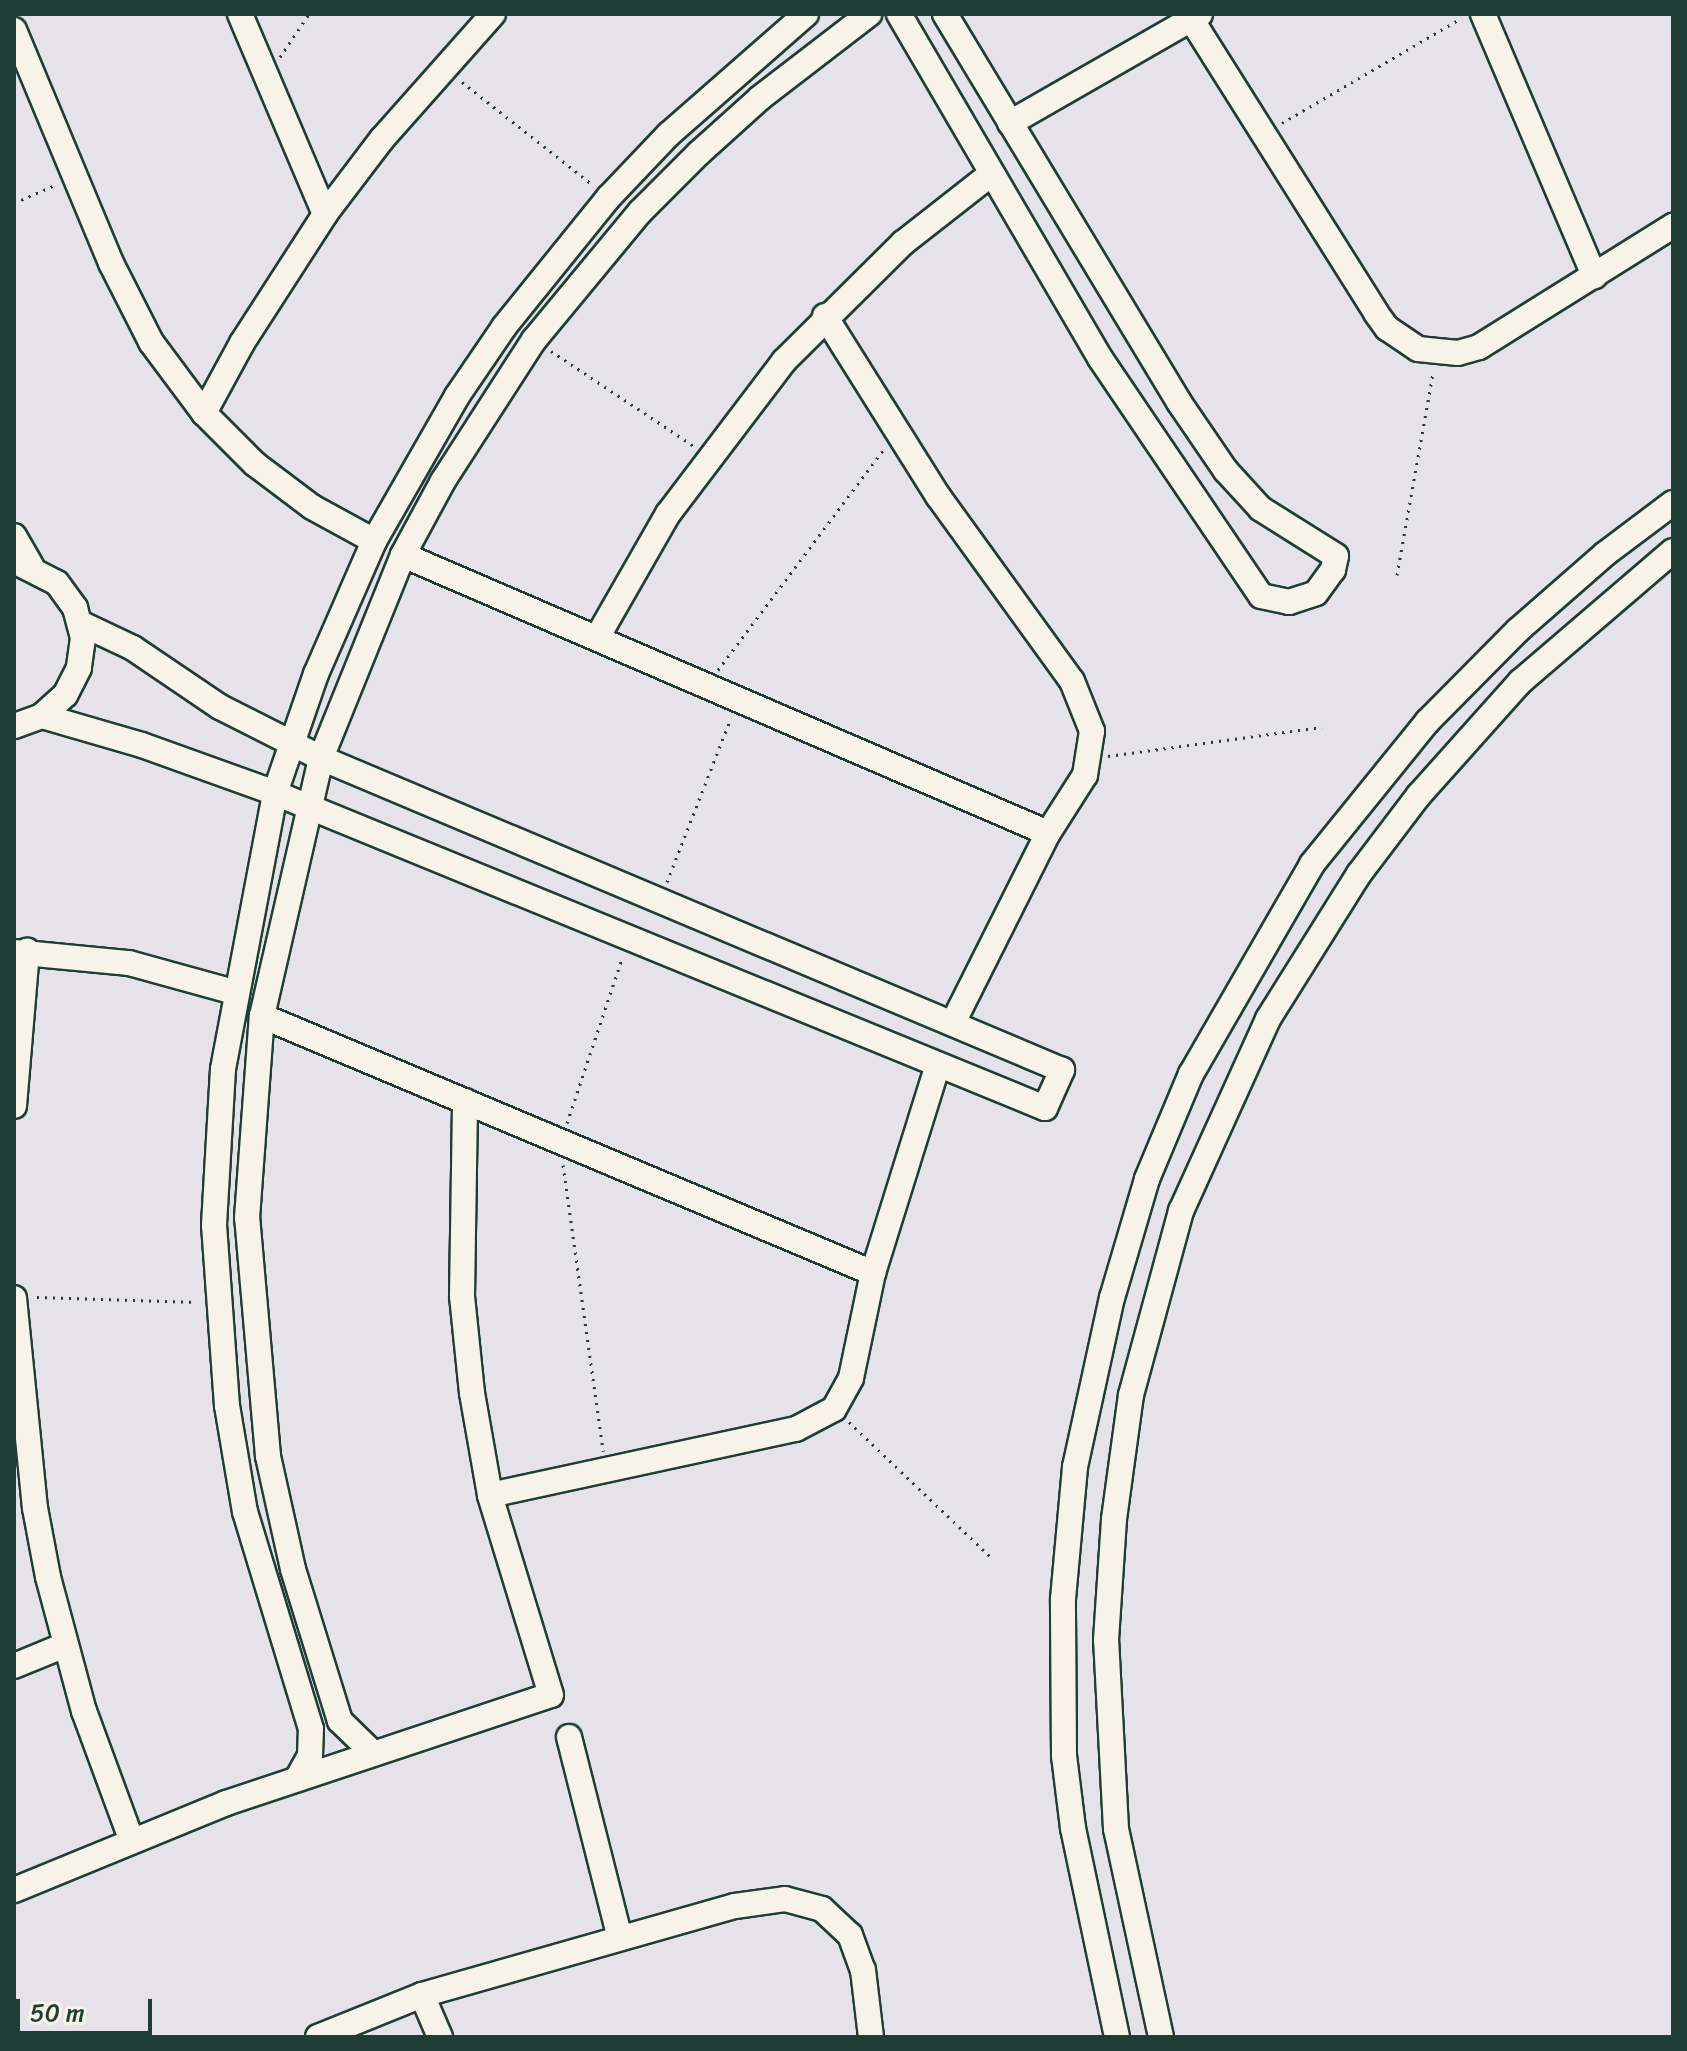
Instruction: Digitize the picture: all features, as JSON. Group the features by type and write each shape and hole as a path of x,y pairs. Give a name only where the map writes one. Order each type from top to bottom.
{"street":[{"path":"240,14 325,214"},
{"path":"204,413 250,330 325,214 443,67 493,14"},
{"path":"297,1779 312,1743 245,1512 217,1302 217,1146 234,992 275,793 291,743 374,541 480,362 609,197 734,73 806,14"},
{"path":"372,1752 340,1721 293,1569 268,1456 247,1218 262,1016 321,758 403,555 450,469 534,340 640,212 699,153 760,98 869,14"},
{"path":"899,14 991,174 1158,449 1261,596 1275,601 1303,600 1326,583 1336,556 1261,509 1226,471 1179,402 945,14"},
{"path":"1483,14 1594,276"},
{"path":"1010,123 1193,16 1260,135 1387,328 1418,349 1437,353 1479,347 1673,226"},
{"path":"14,30 75,176 151,342 204,413 266,472 312,507 374,541"},
{"path":"598,636 708,455 825,316 903,243 991,174"},
{"path":"825,316 896,433 1072,681 1089,718 1091,758 1048,833 953,1023"},
{"path":"1117,2037 1076,1843 1064,1756 1063,1599 1075,1467 1112,1298 1147,1179 1205,1046 1312,864 1338,830 1428,721 1517,631 1605,554 1673,503"},
{"path":"14,536 23,564 57,583 80,623 83,653 74,682 42,716 14,726"},
{"path":"1161,2037 1116,1829 1106,1640 1114,1519 1131,1395 1181,1211 1268,1019 1359,874 1419,795 1520,682 1673,551"},
{"path":"403,555 598,636 1048,833"},
{"path":"42,716 142,745 275,793 937,1067 1045,1108 1062,1070 661,897 321,758 209,701 133,648 80,623"},
{"path":"14,1106 21,952 129,963 234,992"},
{"path":"262,1016 873,1273"},
{"path":"490,1495 810,1425 834,1409 851,1378 873,1273 937,1067"},
{"path":"14,1890 131,1839 372,1752 551,1695 490,1495 462,1296 465,1101"},
{"path":"22,1298 20,1444 65,1645 105,1776 131,1839"},
{"path":"14,1666 65,1645"},
{"path":"295,1681 324,1671"},
{"path":"569,1737 620,1938"},
{"path":"318,2037 422,1995 754,1902 811,1904 833,1916 856,1946 871,2037"},
{"path":"422,1995 440,2037"}],"path":[{"path":"267,78 309,14"},
{"path":"1260,135 1468,14"},
{"path":"443,67 609,197"},
{"path":"14,203 75,176"},
{"path":"534,340 708,455"},
{"path":"1397,575 1437,353"},
{"path":"707,686 896,433"},
{"path":"661,897 738,699"},
{"path":"1091,758 1322,727"},
{"path":"605,1470 560,1142 629,939"},
{"path":"22,1298 217,1302"},
{"path":"834,1409 993,1559"}]}
